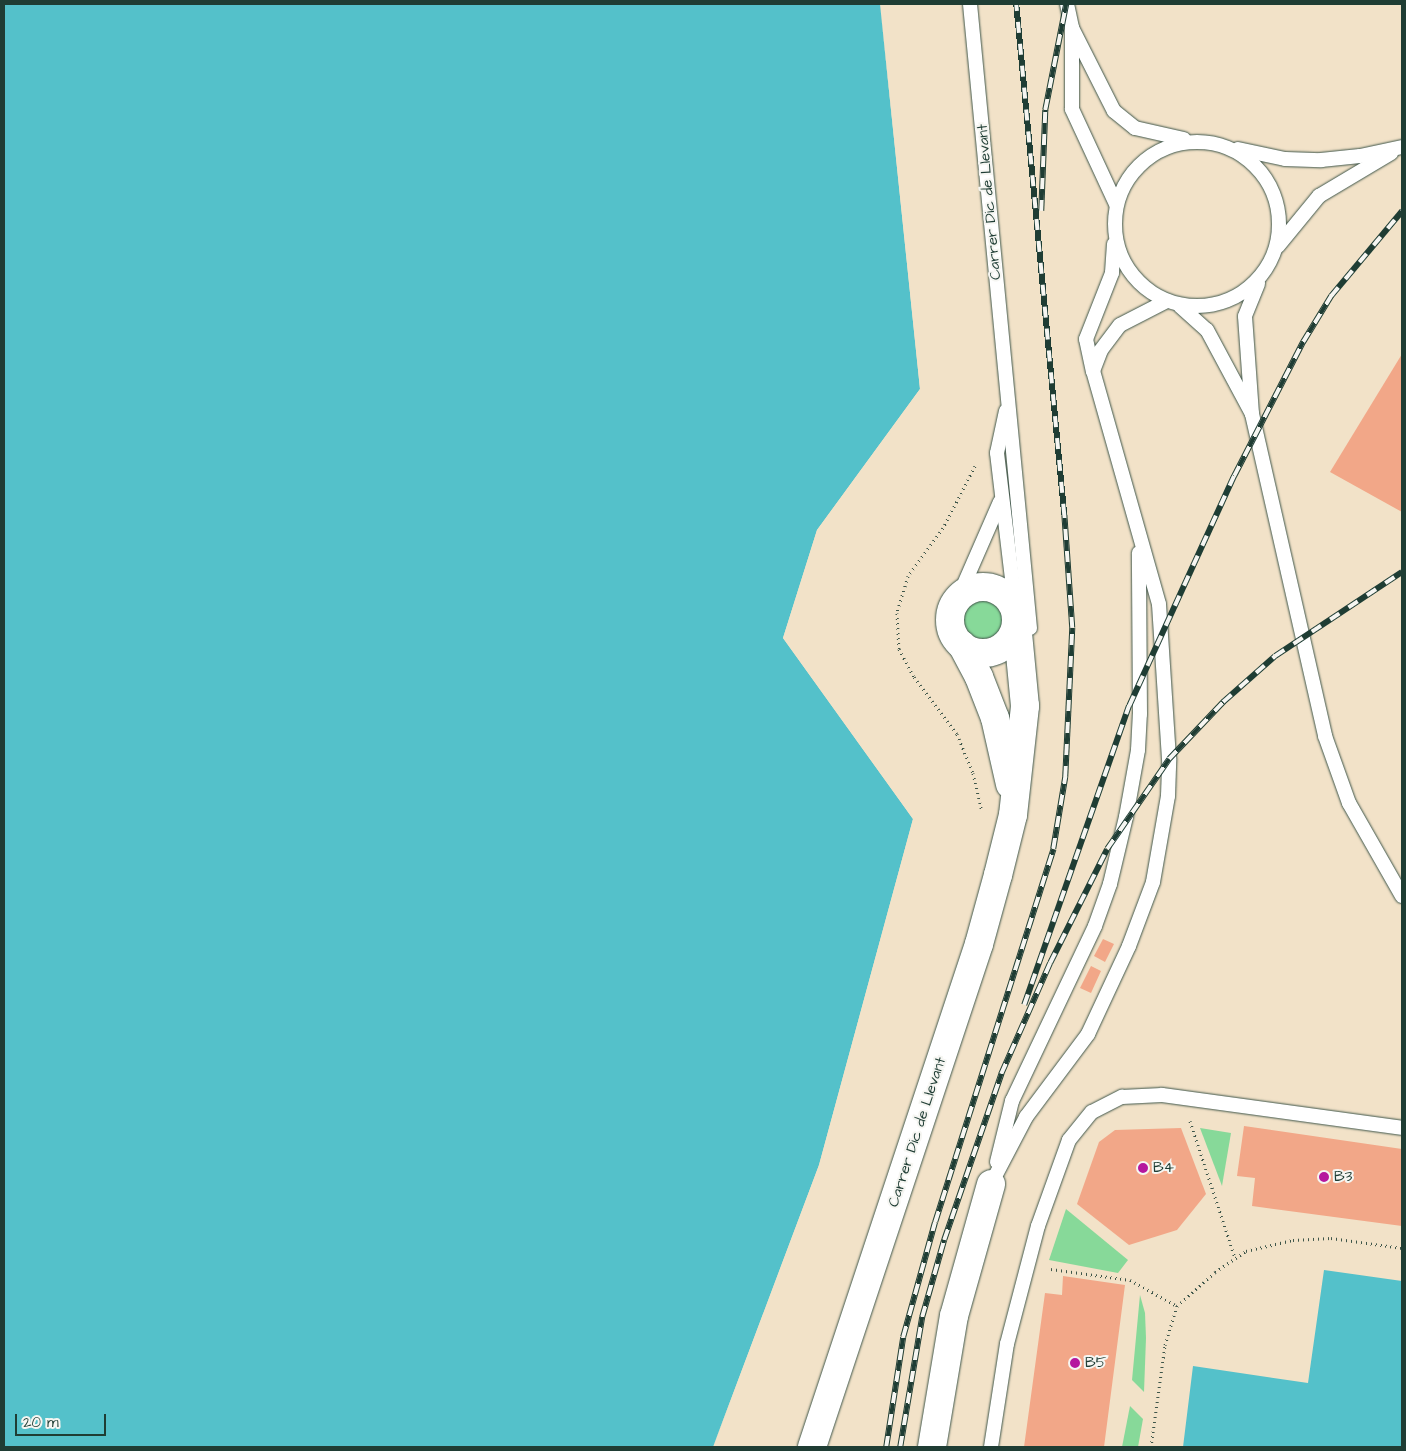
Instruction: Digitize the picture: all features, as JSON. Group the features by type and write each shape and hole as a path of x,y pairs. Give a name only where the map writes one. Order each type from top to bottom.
{"street":[{"path":"958,598 974,588 996,589 1012,602 1016,612"},
{"name":"Carrer Dic de Llevant","path":"958,598 951,614 950,625 979,676 995,718 1007,761 1013,815"},
{"name":"Carrer Dic de Llevant","path":"812,1447 979,944 1013,815 1025,706 1016,612"},
{"name":"Carrer Dic de Llevant","path":"962,645 978,653 997,650 1013,635 1016,612"},
{"path":"932,1447 954,1316 991,1184"}],"lane":[{"name":"Carrer Dic de Llevant","path":"970,4 1029,607 1032,664 1025,706"},
{"path":"1068,4 1072,28 1072,109 1116,204"},
{"path":"1072,28 1114,112 1124,121 1151,134 1224,146 1284,159 1321,160 1360,156 1402,146"},
{"path":"991,1184 1026,1118 1088,1034 1142,917 1153,882 1162,840 1169,759 1159,604 1139,539 1086,339 1112,273 1116,204 1127,179 1146,159 1170,146 1197,141"},
{"path":"1224,146 1247,158 1269,184 1276,199 1280,225 1276,250"},
{"path":"1402,146 1320,196 1276,250 1245,316 1252,414 1321,718 1337,773 1365,835 1402,896"},
{"path":"1114,231 1120,256 1133,278 1153,294 1189,311 1207,330 1252,414"},
{"path":"1093,371 1101,350 1120,325 1172,303 1202,307 1226,302 1248,289 1265,271"},
{"name":"Carrer Dic de Llevant","path":"1008,400 997,454 1016,612"},
{"path":"958,598 1001,499"},
{"path":"991,1184 1012,1101 1095,926 1126,818 1138,750 1140,714 1139,539"},
{"path":"991,1447 1007,1344 1028,1265 1056,1174 1079,1125 1092,1112 1122,1097 1155,1095 1402,1128"}],"path":[{"path":"977,462 943,528 908,576 897,613 899,649 914,676 957,734 973,773 984,820"},
{"path":"1183,1098 1235,1258"},
{"path":"1151,1447 1166,1345 1178,1306 1191,1291 1246,1251 1303,1240 1331,1238 1402,1248"},
{"path":"1028,1265 1130,1280 1178,1306"}],"green space":[{"path":"983,601 996,607 1002,620 996,633 983,639 970,633 964,620 970,607"},
{"path":"1200,1128 1231,1133 1222,1186"},
{"path":"1066,1209 1128,1260 1118,1273 1049,1260"},
{"path":"1140,1295 1145,1313 1144,1392 1132,1380"},
{"path":"1130,1406 1143,1419 1138,1447 1122,1447"}],"water":[{"path":"4,4 880,4 920,389 817,530 783,638 913,819 819,1165 713,1447 4,1447"},
{"path":"1324,1270 1402,1281 1402,1447 1183,1447 1193,1366 1308,1383"}],"pier":[{"path":"880,4 922,390 819,531 786,638 916,819 822,1166 713,1447 819,1165 913,819 783,638 817,530 920,389"}],"building":[{"path":"1402,354 1402,512 1330,472"},
{"path":"1103,939 1114,944 1105,962 1094,956"},
{"path":"1091,966 1101,971 1091,993 1080,988"},
{"name":"B3","path":"1244,1126 1402,1149 1402,1226 1252,1206 1255,1178 1237,1176"},
{"name":"B4","path":"1181,1128 1206,1194 1177,1230 1129,1245 1077,1204 1099,1142 1115,1130"},
{"name":"B5","path":"1063,1276 1125,1285 1104,1447 1024,1447 1045,1293 1062,1295"}],"railway":[{"path":"886,1447 903,1337 935,1222 1053,849 1065,777 1072,628 1064,515 1016,4"},
{"path":"1041,211 1045,110 1066,4"},
{"path":"1024,1005 1129,706 1234,476 1303,342 1331,296 1402,211"},
{"path":"900,1447 922,1317 944,1240 1001,1074 1050,963 1107,849 1169,759 1223,702 1275,656 1402,572"}],"place":[{"name":"B4","path":"1143,1168"},
{"name":"B3","path":"1324,1177"},
{"name":"B5","path":"1075,1363"}]}
